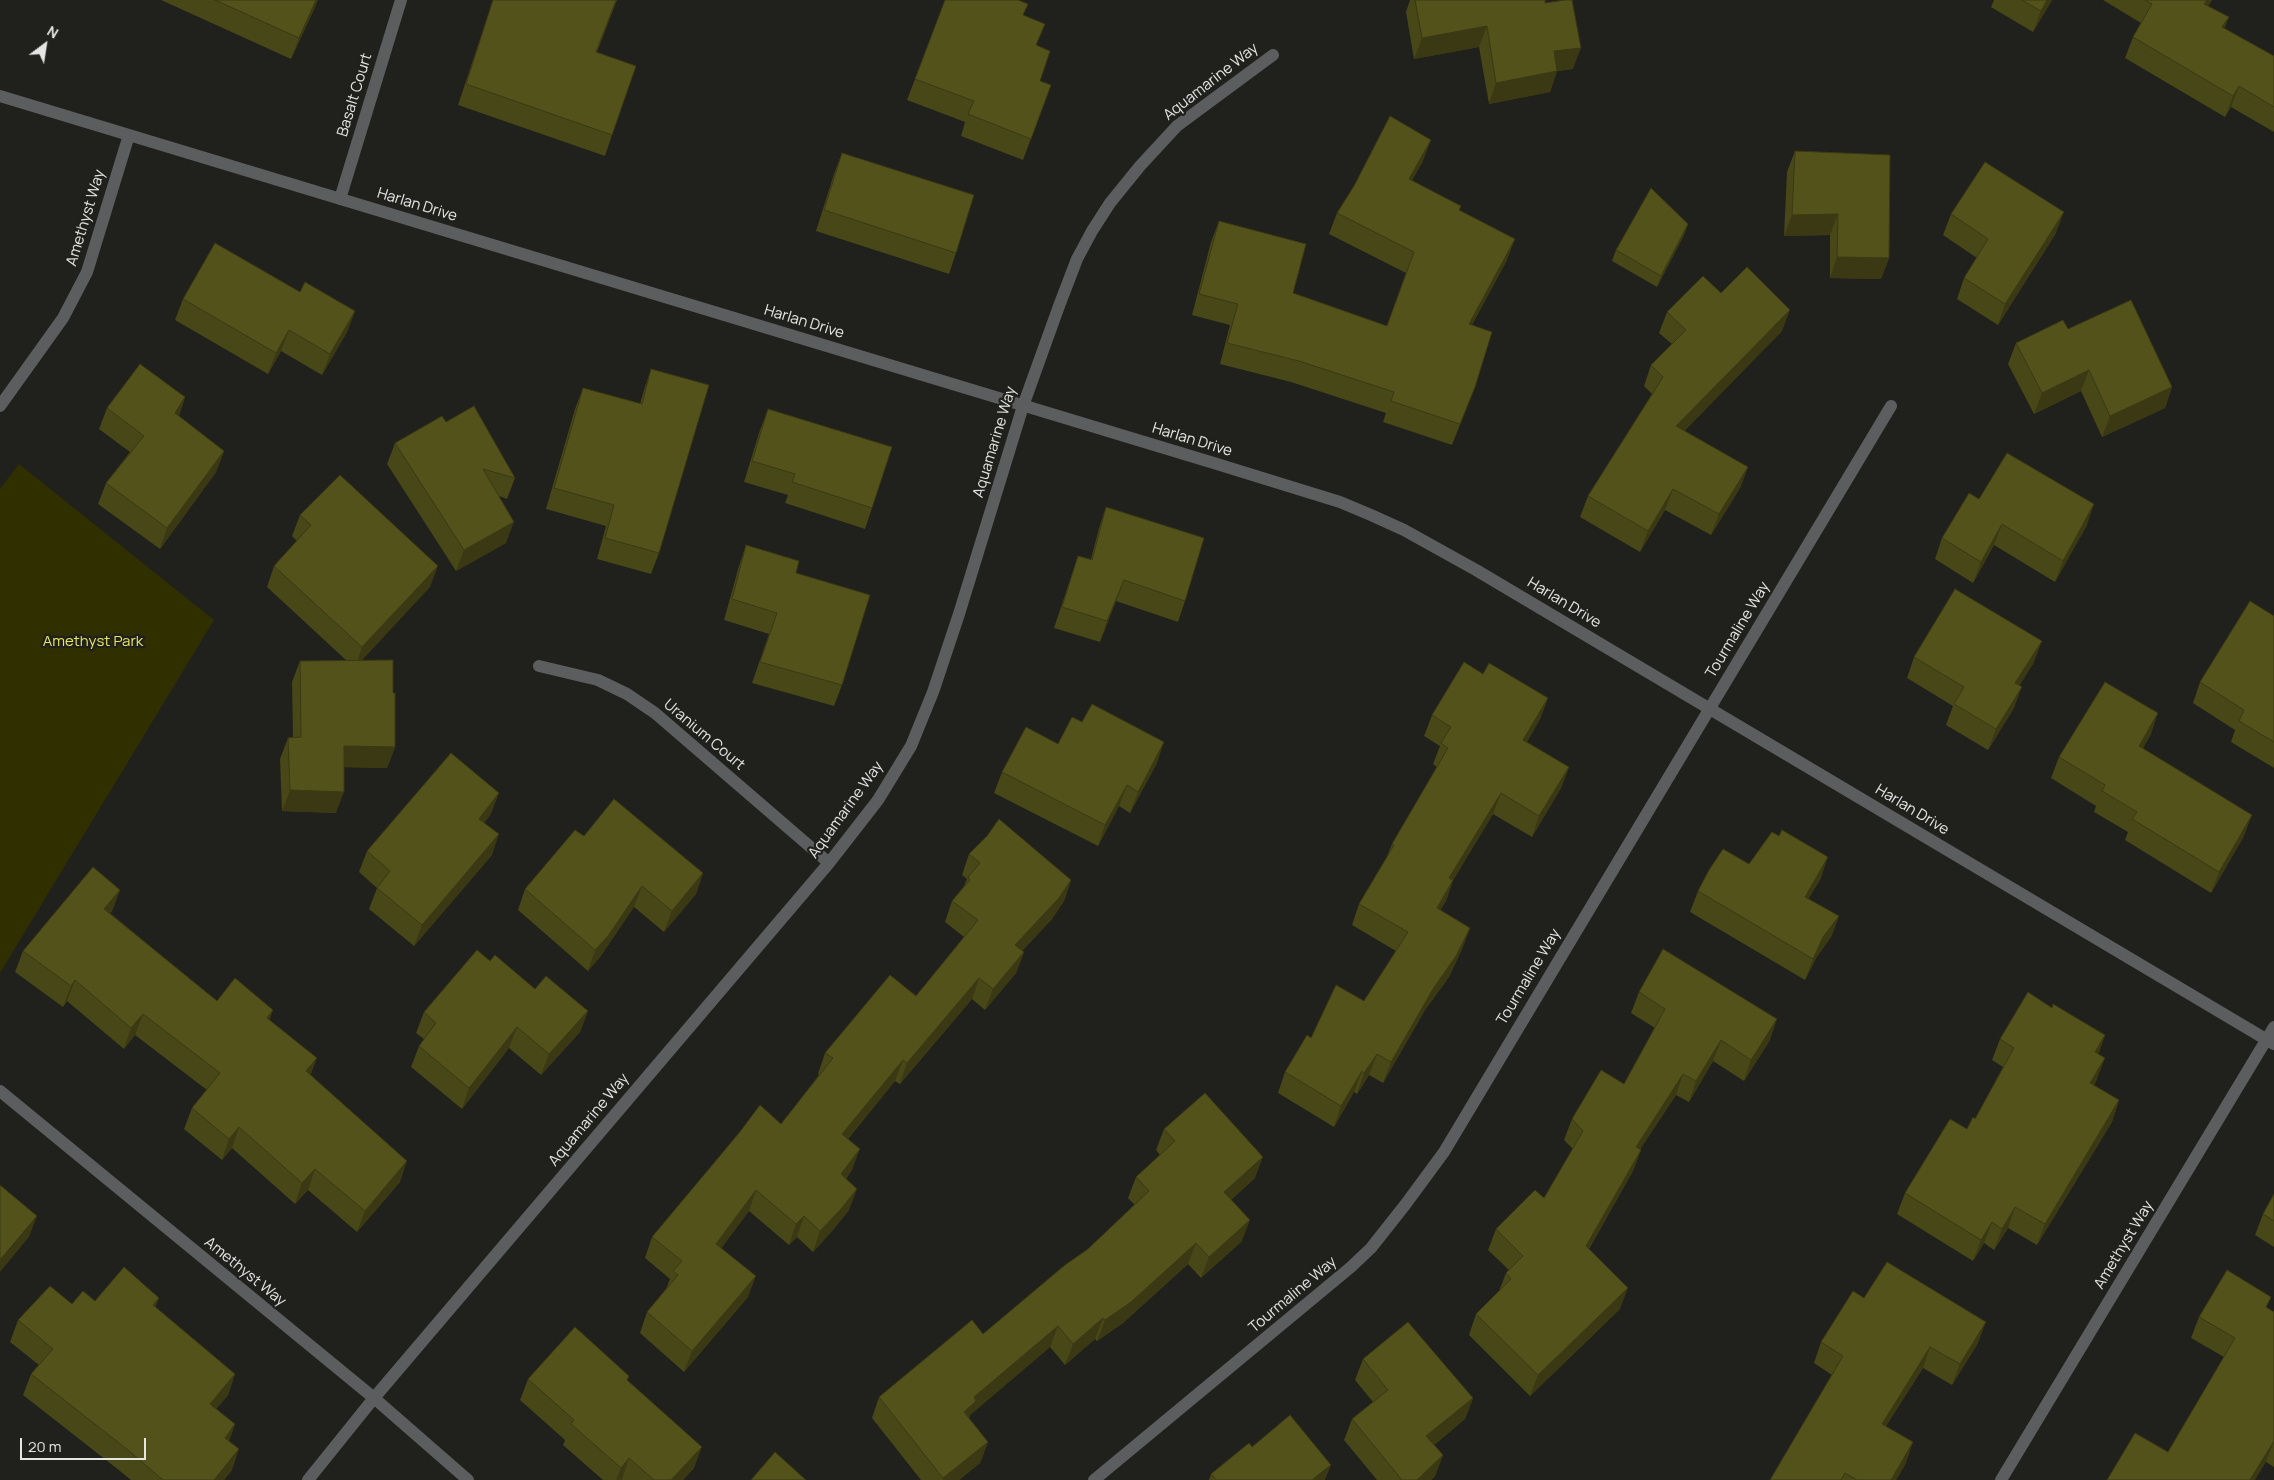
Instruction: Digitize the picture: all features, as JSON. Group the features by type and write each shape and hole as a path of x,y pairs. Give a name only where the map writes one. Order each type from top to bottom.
{"street":[{"name":"Basalt Court","path":"340,199 401,0"},
{"name":"Aquamarine Way","path":"308,1480 374,1398 829,863 878,800 911,746 933,692 959,614 1022,406 1078,259 1092,231 1110,204 1140,166 1177,126 1273,55"},
{"name":"Harlan Drive","path":"0,96 1340,502 1372,515 1440,549 2270,1042"},
{"name":"Amethyst Way","path":"0,406 63,318 88,272 129,135"},
{"name":"Tourmaline Way","path":"1094,1480 1351,1267 1371,1248 1400,1212 1444,1152 1892,406"},
{"name":"Uranium Court","path":"539,666 598,680 627,694 655,713 829,863"},
{"name":"Amethyst Way","path":"2001,1480 2270,1042 2274,1027"},
{"name":"Amethyst Way","path":"0,1091 374,1398 468,1480"}],"green space":[{"name":"Amethyst Park","path":"19,464 214,620 0,973 0,489"}],"building":[{"path":"215,0 316,0 299,38"},
{"path":"493,0 616,0 596,52 636,66 612,135 466,84"},
{"path":"945,0 1018,0 1028,4 1023,15 1045,24 1036,45 1050,51 1040,81 1051,85 1031,139 968,114 974,101 915,79"},
{"path":"1415,0 1545,0 1545,3 1572,0 1581,48 1554,51 1557,71 1496,83 1487,26 1422,38"},
{"path":"2022,0 2047,0 2041,11"},
{"path":"2145,0 2207,0 2204,4 2229,17 2222,27 2274,56 2274,107 2239,86 2233,96 2133,37 2152,4"},
{"path":"1390,116 1431,140 1409,179 1461,206 1459,210 1515,239 1469,324 1492,332 1475,387 1460,424 1391,401 1394,392 1299,361 1227,343 1238,304 1199,294 1219,221 1306,244 1293,293 1387,326 1414,252 1337,213 1354,186"},
{"path":"1795,151 1890,155 1889,258 1837,257 1838,214 1792,215"},
{"path":"842,153 974,195 956,253 824,210"},
{"path":"1985,162 2064,212 2005,304 1964,278 1988,239 1951,214"},
{"path":"1651,188 1688,224 1661,276 1616,250"},
{"path":"215,243 300,292 305,282 355,311 330,354 289,330 276,353 183,299"},
{"path":"1747,267 1790,310 1676,426 1748,467 1719,514 1673,489 1648,531 1588,496 1663,377 1651,365 1686,330 1667,312 1703,276 1721,293"},
{"path":"2131,300 2172,387 2110,416 2089,370 2042,393 2016,343 2063,320 2068,329"},
{"path":"140,364 185,397 175,413 224,451 167,528 106,483 144,436 107,408"},
{"path":"651,369 709,385 659,553 605,538 614,505 554,488 583,388 642,404"},
{"path":"474,406 515,478 483,469 514,522 464,550 395,443 442,416 446,422"},
{"path":"768,409 892,447 872,508 792,482 795,474 752,461"},
{"path":"2007,453 2094,504 2063,561 2002,524 1981,562 1942,538 1969,493 1979,499"},
{"path":"340,475 438,566 362,647 274,566 311,525 300,515"},
{"path":"1106,507 1204,538 1185,601 1124,580 1107,621 1062,607 1078,556 1092,560"},
{"path":"746,545 799,561 796,573 870,595 842,685 760,662 777,613 732,599"},
{"path":"1955,589 2042,641 2015,683 2022,687 1996,729 1954,704 1964,687 1914,657"},
{"path":"2250,601 2274,616 2274,742 2239,721 2244,710 2200,682"},
{"path":"393,660 395,747 344,746 344,792 290,790 288,738 301,737 300,661"},
{"path":"1464,662 1483,674 1489,663 1548,698 1523,740 1569,767 1539,816 1501,793 1449,878 1453,880 1437,908 1470,928 1456,956 1433,989 1391,1062 1377,1054 1364,1073 1362,1071 1341,1106 1285,1072 1307,1035 1311,1038 1336,985 1364,1001 1408,932 1359,904 1448,748 1441,743 1451,727 1432,715"},
{"path":"2105,682 2158,713 2139,746 2252,815 2219,872 2132,819 2137,812 2102,791 2105,785 2059,757"},
{"path":"1092,704 1164,742 1138,792 1127,785 1105,825 1002,772 1026,727 1058,744 1072,717 1082,722"},
{"path":"451,753 499,793 479,819 499,834 422,925 377,888 390,871 367,851"},
{"path":"614,799 703,873 672,911 642,886 608,936 595,950 525,889 575,830 584,836"},
{"path":"999,819 1071,880 1059,898 1015,945 1024,952 993,989 979,978 907,1063 903,1060 842,1134 860,1149 841,1174 857,1189 820,1231 804,1216 796,1224 756,1190 716,1244 756,1276 692,1351 647,1312 678,1275 673,1271 682,1261 652,1237 760,1105 781,1124 833,1058 825,1053 890,975 916,996 978,920 952,901 970,880 968,877 980,863 969,854 987,836"},
{"path":"1782,830 1828,857 1805,897 1839,916 1823,937 1813,959 1698,891 1723,849 1749,864 1772,832 1779,836"},
{"path":"93,867 120,890 104,909 217,1001 235,978 273,1010 267,1018 317,1058 306,1071 407,1161 365,1211 315,1169 302,1183 239,1127 229,1139 192,1108 220,1073 143,1014 131,1028 75,980 71,986 23,951"},
{"path":"1663,949 1777,1019 1751,1060 1721,1040 1696,1081 1683,1074 1636,1147 1641,1150 1586,1246 1628,1288 1538,1375 1476,1314 1511,1279 1506,1273 1523,1256 1496,1229 1535,1190 1544,1198 1583,1131 1572,1119 1601,1070 1624,1084 1665,1009 1639,992"},
{"path":"477,950 490,961 495,955 535,989 546,976 588,1011 549,1054 517,1027 469,1088 419,1046 436,1023 424,1012"},
{"path":"2028,992 2052,1008 2053,1004 2105,1035 2095,1052 2105,1058 2090,1083 2119,1100 2045,1224 2015,1207 2002,1229 1992,1222 1981,1240 1905,1193 1950,1119 1967,1129 1973,1117 1975,1119 2014,1048 2000,1039"},
{"path":"1205,1093 1263,1157 1224,1192 1250,1220 1209,1257 1196,1243 1131,1302 1105,1320 1103,1318 1073,1344 1058,1326 974,1397 976,1401 964,1412 988,1442 943,1478 879,1397 972,1320 983,1334 1065,1265 1088,1249 1149,1191 1136,1177 1175,1141 1164,1129"},
{"path":"0,1185 37,1216 0,1260"},
{"path":"2274,1194 2274,1221 2263,1214"},
{"path":"1887,1262 1986,1322 1960,1364 1930,1347 1882,1424 1913,1442 1891,1480 1857,1480 1845,1473 1841,1480 1770,1480 1843,1356 1821,1342 1853,1291 1864,1298"},
{"path":"124,1267 159,1298 153,1305 235,1374 210,1404 235,1424 225,1438 239,1449 214,1480 163,1480 31,1374 53,1349 18,1320 50,1286 72,1304 83,1291 95,1301"},
{"path":"2227,1270 2271,1297 2266,1307 2274,1312 2274,1441 2250,1480 2107,1480 2135,1433 2168,1452 2235,1338 2199,1317"},
{"path":"1408,1322 1473,1398 1426,1436 1443,1455 1417,1480 1402,1480 1352,1419 1388,1390 1363,1359"},
{"path":"575,1327 629,1376 627,1380 702,1447 671,1480 654,1480 629,1458 621,1468 571,1424 574,1420 528,1379"},
{"path":"1290,1415 1331,1465 1312,1480 1216,1480 1211,1474 1249,1443 1252,1447"},
{"path":"775,1452 806,1480 751,1480"}]}
